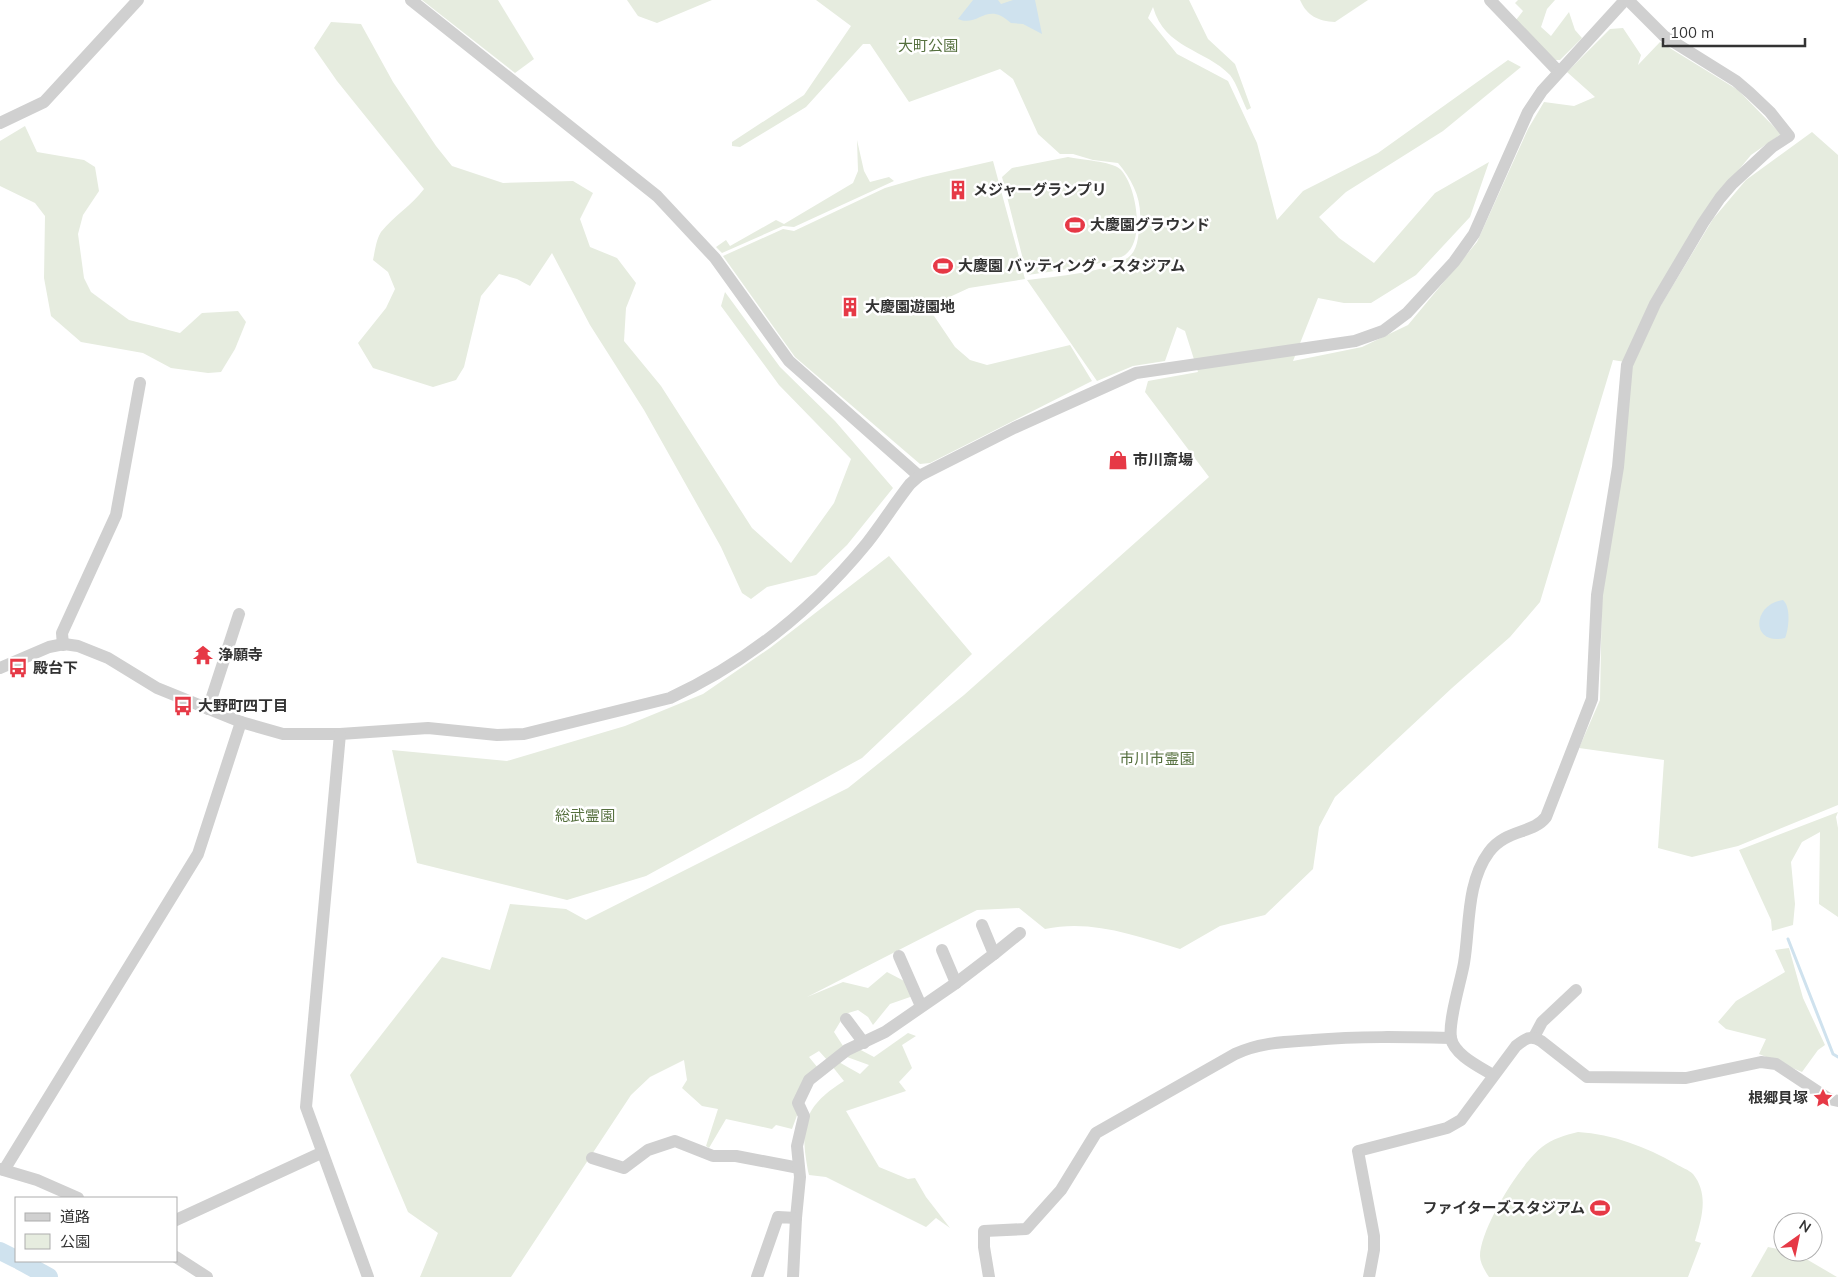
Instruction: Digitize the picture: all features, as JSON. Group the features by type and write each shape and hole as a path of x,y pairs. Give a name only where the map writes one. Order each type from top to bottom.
{"street":[{"path":"0,124 44,102 138,0"},
{"path":"411,0 657,196 715,258 777,347 789,361 919,476"},
{"path":"1490,0 1558,71"},
{"path":"0,668 49,647 63,645 78,646 93,650 157,688 241,722 283,734 340,734 428,728 497,735 524,734 670,698 690,689 758,648 796,617 865,544 905,490 919,476 1014,428 1136,373 1355,341 1383,331 1407,313 1454,262 1474,234 1528,112 1558,71 1627,0 1664,36 1736,81 1770,112 1789,136 1772,147 1732,184 1702,223 1655,304 1628,365 1618,467 1597,595 1592,698 1546,817 1541,824 1505,837 1495,844 1487,854 1476,879 1451,1038 1456,1049 1470,1061 1493,1075"},
{"path":"63,645 62,633 116,515 140,383"},
{"path":"208,709 239,614"},
{"path":"76,1197 37,1180 2,1170 198,854 241,722"},
{"path":"340,734 306,1094 307,1114 368,1277"},
{"path":"982,925 994,954"},
{"path":"794,1277 799,1168 797,1146 804,1116 798,1100 809,1080 847,1050 885,1032 956,983 1020,933"},
{"path":"942,950 956,983"},
{"path":"899,956 921,1006"},
{"path":"1534,1037 1542,1022 1576,990"},
{"path":"846,1019 864,1043"},
{"path":"989,1277 984,1247 984,1231 1026,1229 1062,1190 1096,1134 1235,1054 1258,1045 1282,1042 1364,1037 1451,1038"},
{"path":"1369,1277 1374,1250 1374,1236 1358,1152 1447,1128 1461,1120 1493,1075 1516,1046 1526,1038 1534,1037 1588,1077 1686,1078 1761,1062 1776,1064 1829,1099 1838,1101"},
{"path":"592,1158 624,1168 648,1150 674,1141 713,1156 736,1156 799,1168"},
{"path":"178,1219 321,1153"},
{"path":"757,1277 778,1217 796,1218"},
{"path":"178,1258 207,1277"}],"green space":[{"path":"422,0 498,0 534,59 515,73"},
{"path":"627,0 712,0 657,23 638,16"},
{"name":"市川市霊園","path":"816,0 1189,0 1208,39 1235,64 1251,108 1247,110 1230,75 1220,66 1176,40 1159,21 1153,7 1148,18 1177,54 1228,81 1257,143 1277,220 1303,191 1378,153 1508,60 1521,67 1443,131 1346,192 1319,217 1339,238 1374,263 1435,193 1489,162 1470,217 1416,275 1371,303 1344,303 1318,298 1293,361 1362,347 1408,325 1477,242 1528,129 1544,102 1574,106 1595,97 1567,72 1610,29 1623,28 1641,55 1638,65 1660,42 1738,90 1781,134 1751,155 1713,201 1625,362 1613,360 1540,602 1510,637 1335,797 1319,827 1313,869 1265,915 1220,926 1180,949 1114,930 1080,926 1062,926 1045,929 1019,908 977,910 807,997 843,982 868,988 887,972 908,983 913,996 890,1004 873,1025 868,1017 858,1010 845,1014 834,1032 845,1049 828,1061 819,1051 809,1057 818,1068 808,1075 792,1104 799,1110 792,1129 776,1125 772,1129 726,1119 709,1148 706,1146 718,1109 702,1106 682,1088 687,1080 684,1060 650,1077 631,1095 511,1277 420,1277 438,1233 408,1212 350,1075 442,957 490,970 510,904 566,909 586,920 848,788 964,695 1209,477 1145,392 1148,381 1198,372 1185,331 1177,327 1165,361 1133,366 1097,381 1027,280 1082,273 1123,261 1131,255 1137,244 1140,222 1138,197 1128,176 1118,163 1093,160 1073,154 1060,154 1038,134 1013,79 1000,69 909,102 870,44 863,44 806,107 740,147 732,146 732,142 804,95 851,26"},
{"path":"1300,0 1368,0 1335,22 1314,17 1306,10"},
{"path":"1518,0 1555,0 1547,9 1541,27 1551,36 1569,12 1575,30 1582,38 1560,60 1554,60 1516,20 1523,11 1515,3"},
{"path":"331,22 361,24 393,82 436,146 452,166 503,183 573,181 593,193 580,219 590,247 617,258 636,283 626,308 624,341 661,386 752,528 791,563 834,503 851,459 779,385 721,306 725,292 780,367 835,421 893,488 847,545 816,575 767,587 751,599 742,593 721,547 644,410 590,325 552,253 530,286 517,279 499,274 481,296 464,367 456,380 433,387 373,368 358,343 386,308 395,289 388,272 373,260 377,242 386,226 424,189 337,81 314,48"},
{"path":"25,126 37,152 84,160 95,167 99,191 83,215 78,234 84,278 91,292 129,320 180,333 202,313 238,311 246,322 235,349 221,372 208,373 171,368 143,353 81,342 51,316 44,278 45,216 35,203 0,186 0,141"},
{"path":"1812,132 1838,155 1838,805 1738,846 1692,857 1658,848 1664,760 1579,748 1600,700 1602,593 1631,367 1649,325 1713,219 1746,180"},
{"path":"857,140 864,171 870,182 889,177 894,181 794,227 783,226 722,253 716,247 726,240 730,246 776,220 784,224 853,183 858,171"},
{"name":"大慶園グラウンド","path":"1068,157 1103,162 1116,166 1126,176 1134,199 1136,212 1137,225 1135,237 1131,248 1125,255 1107,262 1027,275 1002,177 1012,168"},
{"path":"993,161 1025,279 969,288 928,307 955,347 970,360 987,365 1070,345 1092,381 930,463 920,464 795,357 723,256 783,229 794,231 885,188"},
{"name":"総武霊園","path":"889,556 972,654 862,758 646,876 567,900 417,863 392,750 507,761 625,726 703,694 770,648"},
{"path":"1838,812 1836,817 1838,828 1838,917 1819,904 1820,832 1802,842 1791,862 1795,904 1793,925 1772,931 1771,920 1739,850"},
{"path":"1789,948 1803,998 1825,1045 1818,1050 1802,1072 1759,1054 1766,1039 1726,1029 1718,1022 1736,1001 1785,972 1775,950"},
{"path":"908,1033 916,1036 902,1045 912,1068 899,1082 906,1091 846,1111 879,1167 908,1179 915,1178 926,1197 950,1228 936,1218 926,1227 826,1177 809,1175 805,1144 807,1120 819,1100 844,1081 832,1066 837,1061 860,1074 869,1065 847,1057 857,1048 874,1057"},
{"name":"ファイターズスタジアム","path":"1578,1132 1604,1135 1629,1142 1665,1158 1693,1174 1701,1190 1703,1206 1695,1241 1701,1243 1688,1277 1489,1277 1480,1259 1482,1244 1494,1214 1503,1198 1523,1167 1542,1147 1559,1138"},
{"path":"1768,1247 1773,1248 1773,1262 1811,1262 1837,1277 1751,1277"}],"water":[{"path":"973,0 998,0 1001,4 1013,0 1035,0 1042,34 1023,24 1011,23 995,14 965,21 958,19"},
{"path":"1783,600 1787,607 1788,629 1785,638 1774,639 1766,636 1761,631 1759,624 1765,609 1773,603"}],"waterway":[{"path":"1788,939 1833,1054 1838,1057"},
{"path":"0,1251 15,1258"},
{"path":"22,1262 49,1277"}],"place":[{"name":"メジャーグランプリ","path":"958,190"},
{"name":"大慶園グラウンド","path":"1075,225"},
{"name":"大慶園 バッティング・スタジアム","path":"943,266"},
{"name":"大慶園遊園地","path":"850,307"},
{"name":"市川斎場","path":"1118,460"},
{"name":"浄願寺","path":"203,655"},
{"name":"殿台下","path":"18,668"},
{"name":"大野町四丁目","path":"183,706"},
{"name":"根郷貝塚","path":"1823,1098"},
{"name":"ファイターズスタジアム","path":"1600,1208"}],"park label":[{"name":"大町公園","path":"928,46"}]}
